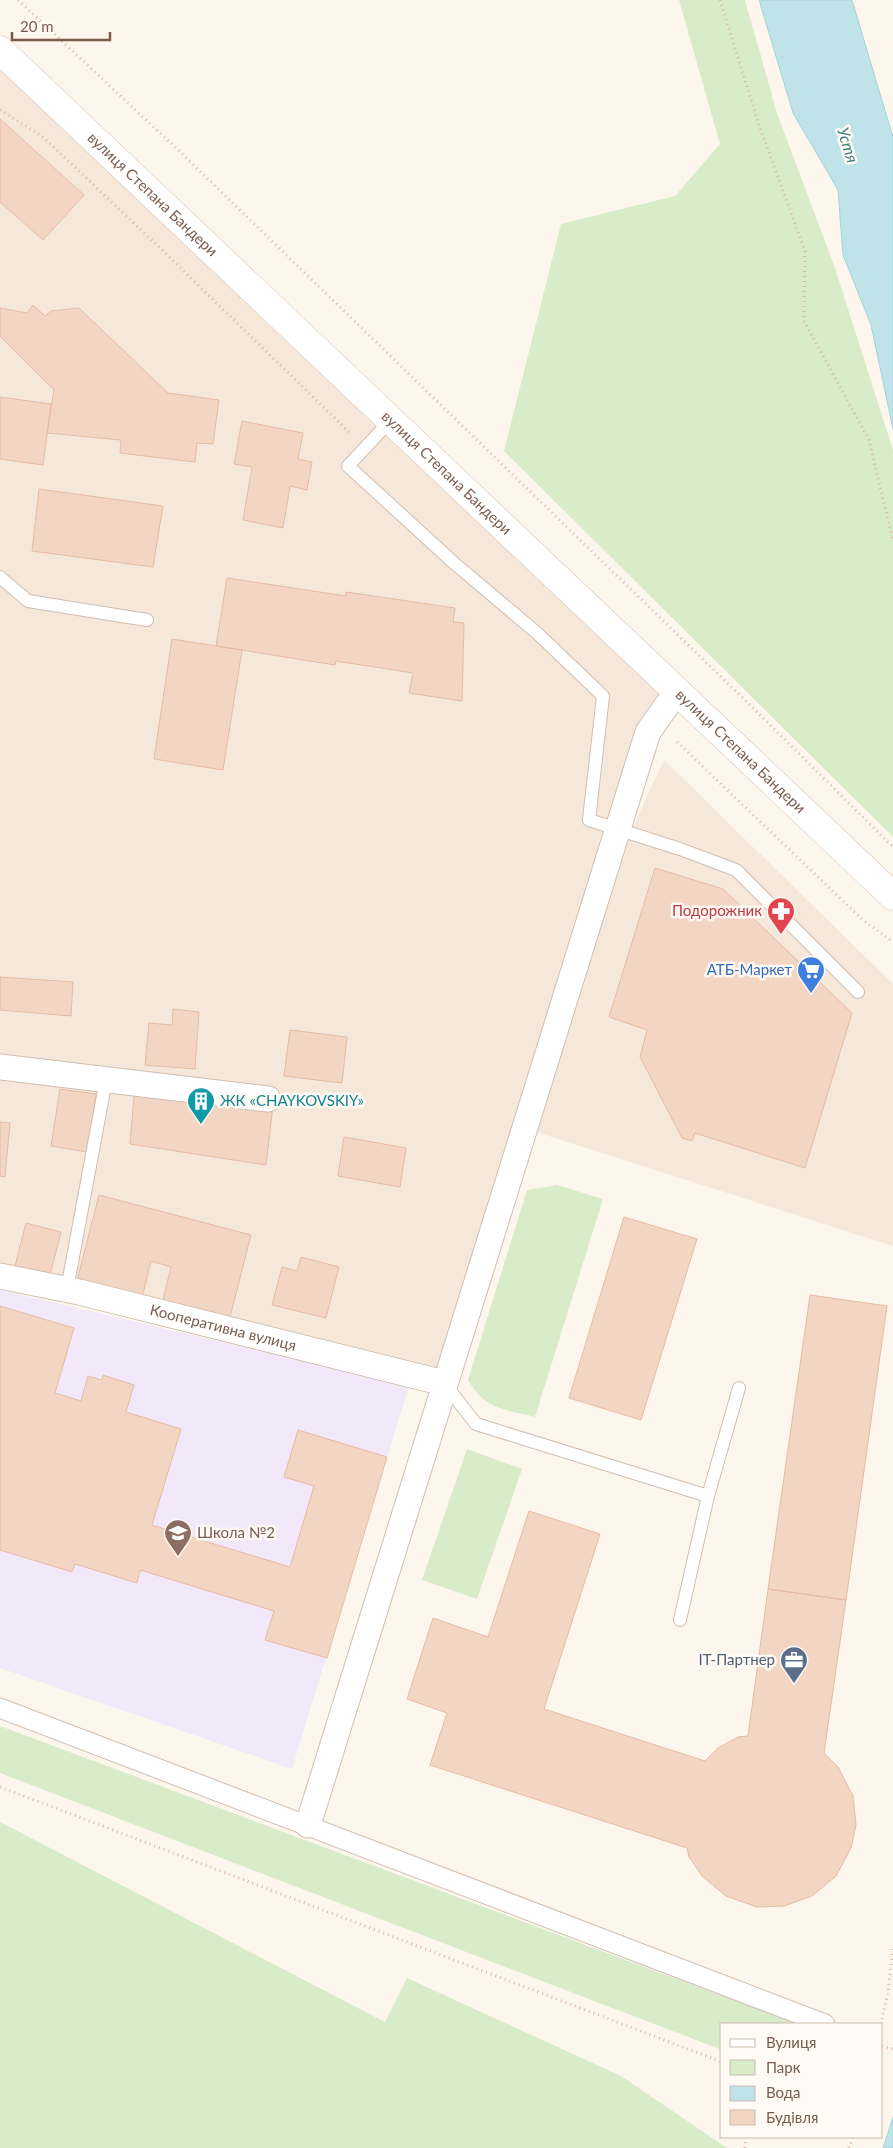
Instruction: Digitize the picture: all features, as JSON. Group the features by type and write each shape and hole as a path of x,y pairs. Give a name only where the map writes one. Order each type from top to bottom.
{"main road":[{"name":"вулиця Степана Бандери","path":"0,50 893,896"}],"street":[{"path":"308,1826 648,732 677,691"},
{"path":"0,1067 268,1099"},
{"name":"Кооперативна вулиця","path":"0,1276 67,1289 444,1384"},
{"path":"0,1708 822,2023"}],"lane":[{"path":"391,420 348,466 454,564 537,633 603,696 589,820 680,849 736,870 858,992"},
{"path":"0,577 28,601 148,620"},
{"path":"67,1289 106,1080"},
{"path":"444,1384 476,1424 708,1496"},
{"path":"680,1620 708,1496 739,1388"}],"path":[{"path":"18,0 176,148 748,703 893,847"},
{"path":"720,0 759,125 806,251 804,321 869,440 893,540"},
{"path":"0,1787 720,2061"},
{"path":"881,2023 888,1992 893,1949"}],"shaded area":[{"path":"0,50 677,691 648,732 444,1383 0,1276"},
{"path":"664,760 893,984 893,1246 536,1132 625,844"},
{"name":"Школа №2","path":"0,1290 409,1386 292,1769 0,1668"}],"green space":[{"path":"679,0 745,0 777,113 835,268 893,450 893,837 504,451 561,224 675,196 720,144"},
{"path":"557,1185 603,1199 535,1417 505,1410 489,1403 482,1398 468,1380 527,1190"},
{"path":"467,1449 522,1469 477,1599 422,1580"},
{"path":"0,1726 794,2023 720,2023 720,2049 0,1773"},
{"path":"0,1822 385,2022 407,1978 621,2076 727,2148 0,2148"}],"water":[{"name":"Устя","path":"759,0 852,0 893,137 893,429 871,325 843,255 838,190 793,113"},
{"path":"893,2117 893,2148 883,2148"}],"building":[{"path":"0,119 84,195 43,240 0,202"},
{"path":"33,305 45,316 51,311 79,308 168,393 219,400 213,444 197,443 195,462 120,453 121,440 47,433 54,390 0,336 0,308 27,313"},
{"path":"0,397 51,404 43,465 0,459"},
{"path":"242,421 303,433 298,459 312,462 307,490 290,486 283,528 243,520 252,467 234,464"},
{"path":"39,489 163,506 153,567 32,551"},
{"path":"227,578 346,596 346,592 455,608 453,622 464,623 462,701 409,693 413,673 336,661 335,665 216,646"},
{"path":"172,639 242,650 223,770 154,759"},
{"path":"655,868 723,889 852,1013 805,1168 695,1133 692,1141 682,1138 640,1057 647,1030 609,1017"},
{"path":"0,977 73,982 71,1016 0,1010"},
{"path":"173,1009 199,1012 195,1069 145,1065 149,1023 172,1025"},
{"path":"290,1030 347,1037 342,1083 284,1076"},
{"name":"ЖК «CHAYKOVSKIY»","path":"135,1085 273,1105 266,1165 130,1144"},
{"path":"60,1089 96,1094 87,1152 51,1146"},
{"path":"0,1122 10,1123 5,1177 0,1176"},
{"path":"344,1137 406,1148 400,1187 338,1176"},
{"path":"99,1195 251,1235 229,1321 162,1304 171,1267 151,1261 142,1298 77,1281"},
{"path":"624,1217 697,1239 641,1420 569,1398"},
{"path":"26,1223 61,1232 49,1279 14,1270"},
{"path":"301,1257 339,1267 326,1318 272,1305 282,1267 297,1271"},
{"path":"810,1295 887,1306 846,1600 768,1589"},
{"path":"0,1306 74,1328 55,1393 81,1401 88,1376 102,1380 103,1375 134,1385 126,1412 181,1429 152,1525 290,1567 314,1486 284,1477 298,1430 387,1457 327,1658 265,1640 274,1611 140,1570 137,1583 75,1564 72,1572 0,1550"},
{"path":"529,1511 600,1534 544,1709 705,1761 718,1748 738,1737 748,1736 768,1589 846,1600 824,1753 838,1767 853,1796 856,1825 851,1848 836,1876 812,1896 784,1906 757,1907 726,1896 702,1876 689,1857 687,1848 430,1765 447,1713 407,1699 433,1618 488,1637"}],"place":[{"name":"Подорожник","path":"781,935"},
{"name":"АТБ-Маркет","path":"811,994"},
{"name":"ЖК «CHAYKOVSKIY»","path":"201,1125"},
{"name":"Школа №2","path":"178,1557"},
{"name":"ІТ-Партнер","path":"794,1684"}]}
